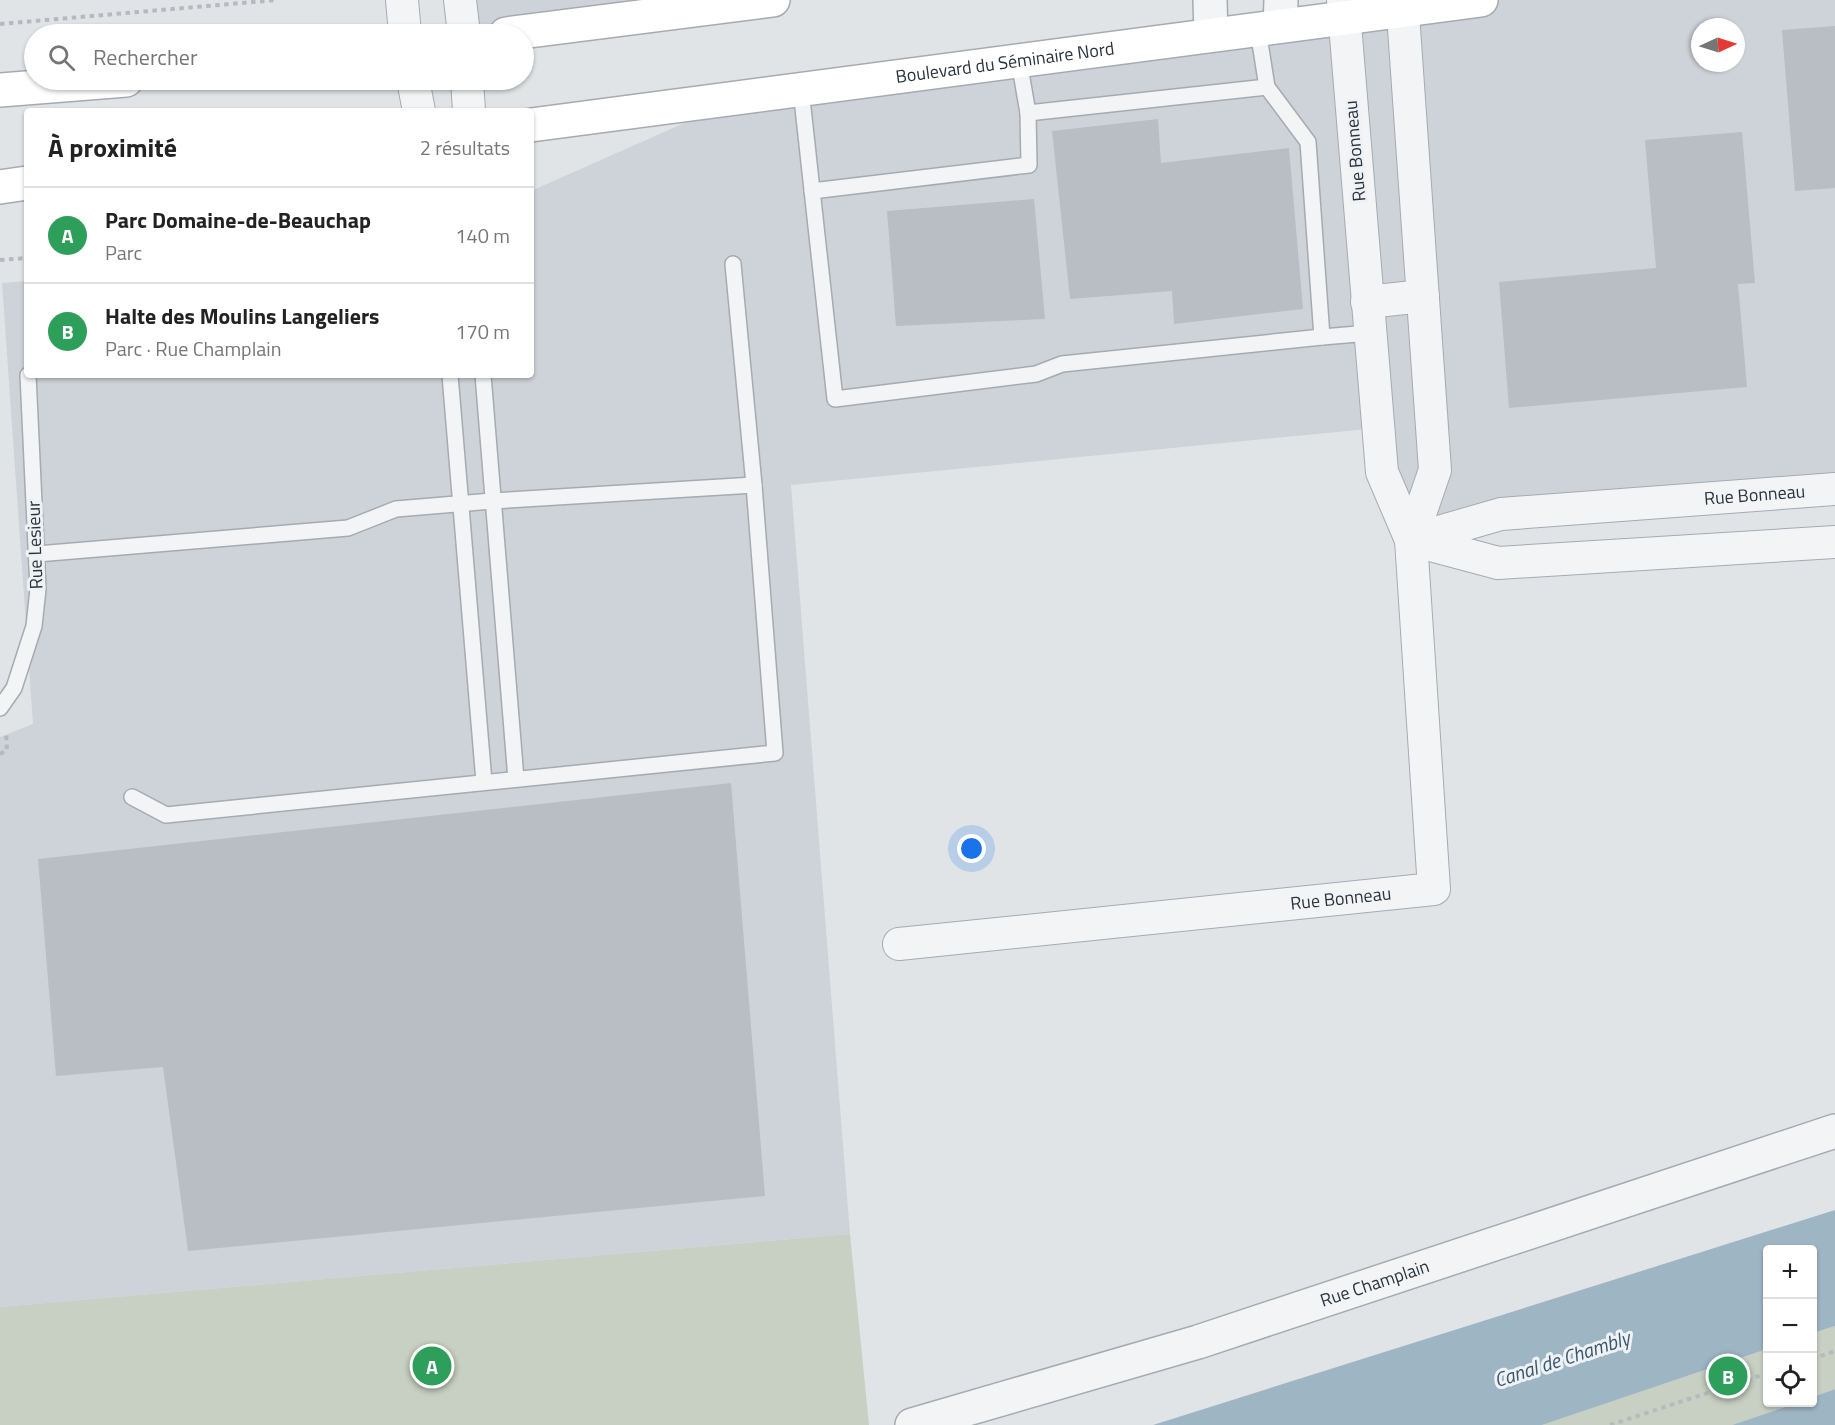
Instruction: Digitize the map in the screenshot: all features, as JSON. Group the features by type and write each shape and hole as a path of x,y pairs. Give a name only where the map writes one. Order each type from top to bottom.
{"main road":[{"path":"534,30 773,0"},
{"name":"Boulevard du Séminaire Nord","path":"534,125 1211,35 1273,19 1343,9 1481,0"},
{"path":"0,90 24,88"},
{"path":"0,186 24,183"}],"street":[{"path":"402,0 404,24"},
{"path":"460,0 463,24"},
{"path":"1210,0 1211,35"},
{"name":"Rue Bonneau","path":"1402,5 1435,470 1411,540"},
{"name":"Rue Bonneau","path":"899,944 1434,889 1411,540 1382,472 1343,9"},
{"path":"415,90 418,108"},
{"path":"468,90 469,108"},
{"path":"1369,318 1423,296"},
{"name":"Rue Bonneau","path":"1411,540 1501,514 1835,489"},
{"path":"1674,501 1680,551"},
{"path":"1411,540 1498,562 1835,542"},
{"name":"Rue Champlain","path":"912,1425 1198,1342 1835,1131"}],"lane":[{"path":"1273,19 1267,87 1308,142 1322,337"},
{"path":"812,191 1029,165 1028,112 1019,61"},
{"path":"1028,112 1267,87"},
{"path":"801,90 835,399 1036,375 1062,364 1322,337 1369,318"},
{"path":"132,797 166,815 775,753 754,485 733,264"},
{"name":"Rue Lesieur","path":"0,708 14,688 34,626 38,589 28,378"},
{"path":"450,378 484,782"},
{"path":"483,378 516,779"},
{"path":"37,554 348,528 396,509 754,485"}],"path":[{"path":"0,24 276,0"},
{"path":"0,260 24,258"},
{"path":"0,754 7,750 5,723"},
{"path":"1817,1357 1835,1351"},
{"path":"1610,1425 1763,1374"}],"shaded area":[{"path":"460,0 772,0 534,30 534,24 463,24"},
{"path":"1481,0 1835,0 1835,490 1411,540 1378,428 791,485 850,1234 0,1307 0,737 33,724 2,283 24,281 24,378 534,378 534,190 743,97"}],"green space":[{"path":"850,1234 869,1425 0,1425 0,1307"},
{"path":"1835,1326 1835,1389 1817,1396 1817,1353 1817,1331"},
{"path":"1763,1350 1763,1407 1785,1407 1732,1425 1542,1425"}],"water":[{"name":"Canal de Chambly","path":"1835,1210 1835,1326 1817,1332 1817,1245 1763,1245 1763,1350 1542,1425 1153,1425"},
{"path":"1835,1389 1835,1425 1732,1425 1785,1407 1817,1407 1817,1396"}],"building":[{"path":"1835,26 1835,188 1795,191 1782,30"},
{"path":"1158,119 1161,163 1289,148 1303,309 1174,324 1172,291 1070,299 1052,131"},
{"path":"1742,132 1755,283 1738,284 1747,387 1509,408 1499,282 1656,268 1645,140"},
{"path":"1034,199 1045,319 896,326 887,211"},
{"path":"731,783 765,1196 188,1251 163,1067 56,1076 38,859"}],"place":[{"name":"Parc Domaine-de-Beauchap","path":"432,1366"},
{"name":"Halte des Moulins Langeliers","path":"1728,1376"}]}
